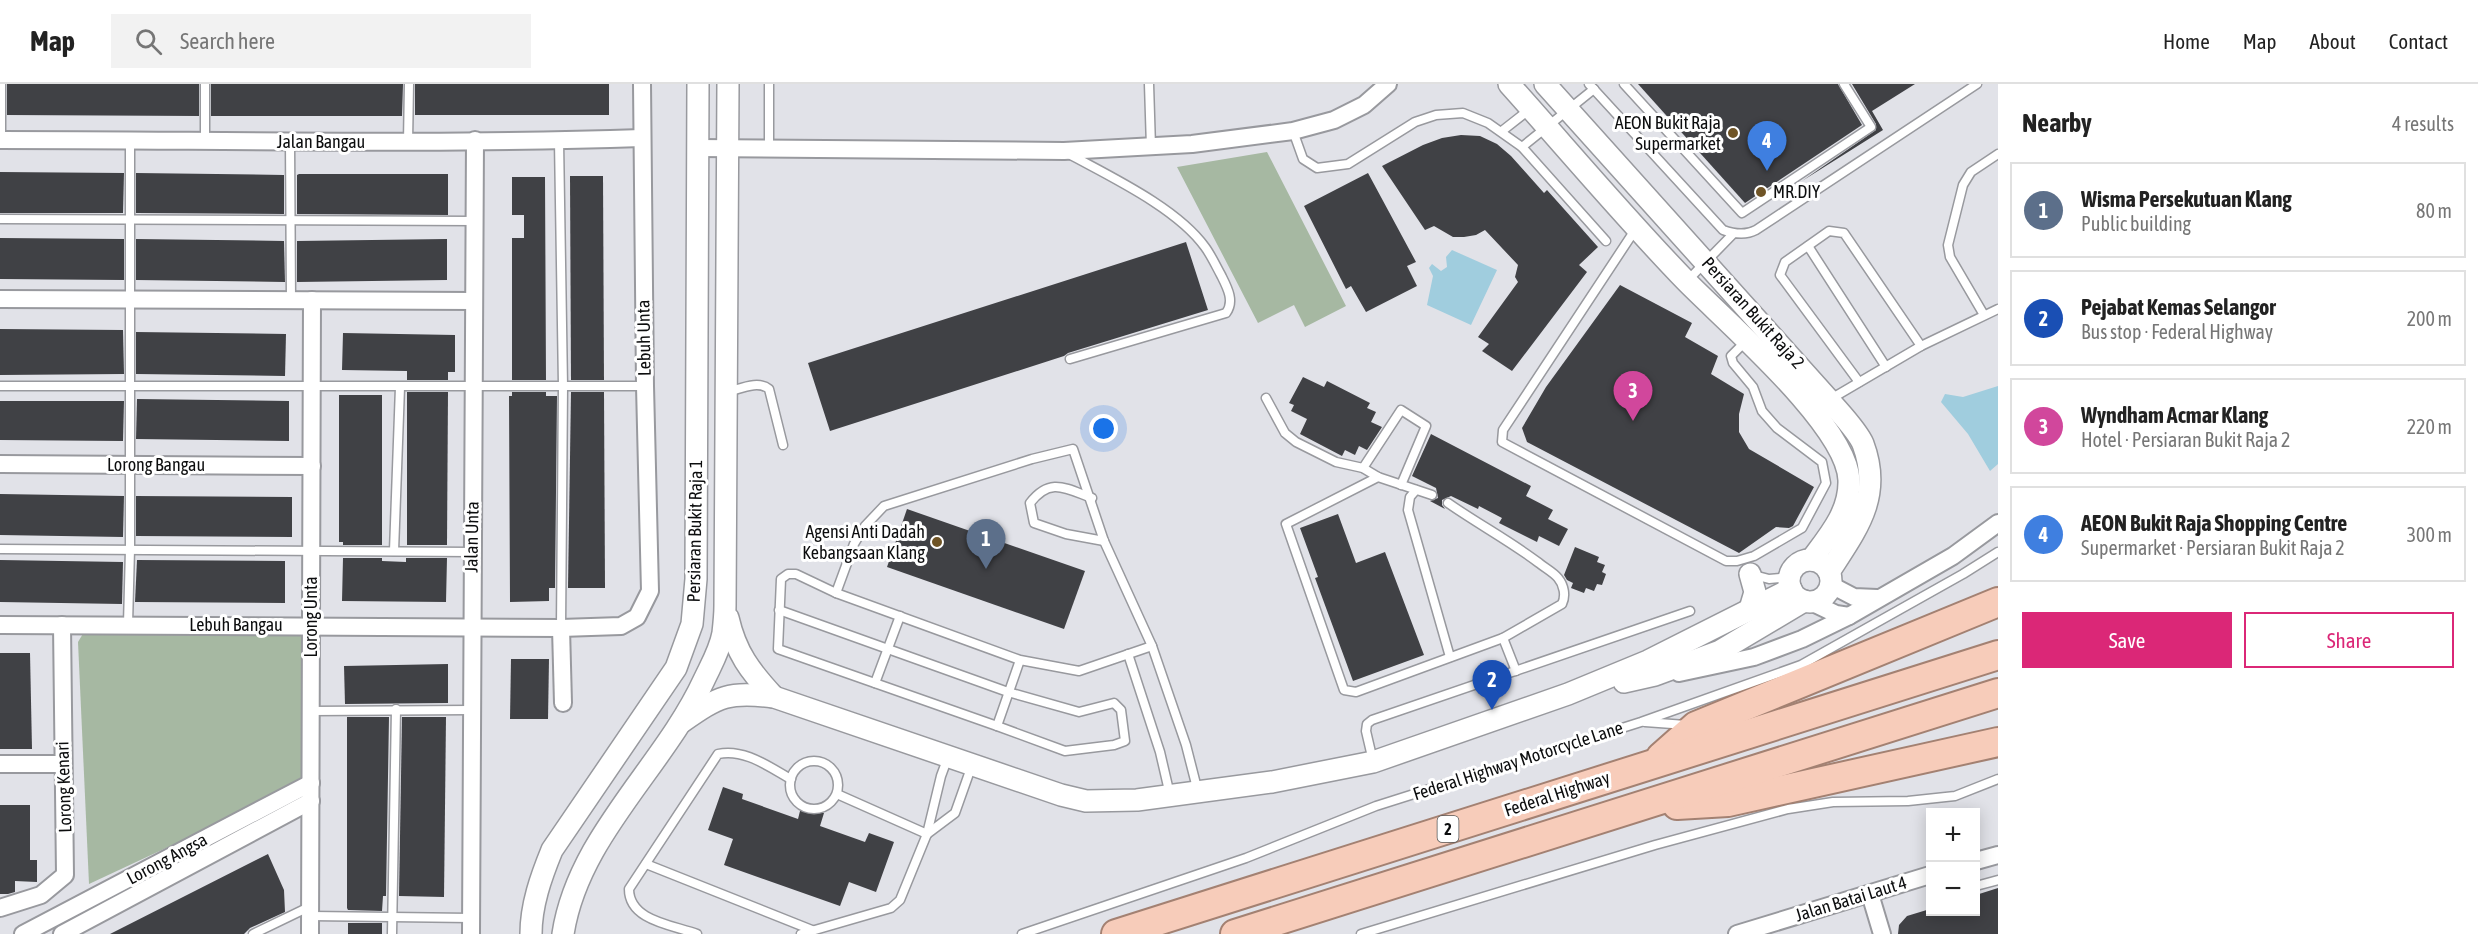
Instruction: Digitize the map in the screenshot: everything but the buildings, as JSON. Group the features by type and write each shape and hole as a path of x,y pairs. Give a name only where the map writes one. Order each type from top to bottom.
{"highway":[{"path":"1653,764 1696,726 1998,602"},
{"name":"Federal Highway","path":"1116,934 1995,656"},
{"name":"Federal Highway","path":"1235,934 1998,693"},
{"path":"1633,807 1728,802 1998,742"}],"street":[{"name":"Lebuh Unta","path":"642,84 650,591"},
{"name":"Persiaran Bukit Raja 1","path":"531,934 531,922 542,876 552,850 676,668 692,624 696,579 698,84"},
{"name":"Persiaran Bukit Raja 1","path":"563,934 573,896 585,866 682,722 717,652 723,634 728,84"},
{"path":"696,148 1064,151 1151,147 1293,131 1334,120 1364,105 1388,84"},
{"name":"Persiaran Bukit Raja 2","path":"1509,84 1687,281 1755,332 1829,400 1862,443 1869,482 1866,510 1824,572"},
{"name":"Persiaran Bukit Raja 2","path":"1545,84 1707,262 1790,385 1832,437 1849,478 1845,508 1837,524 1824,572"},
{"name":"Jalan Bangau","path":"0,140 408,142 642,138"},
{"name":"Jalan Unta","path":"471,926 471,628 476,141"},
{"path":"0,299 474,301"},
{"name":"Lorong Unta","path":"310,934 312,300"},
{"path":"1832,437 1854,432"},
{"name":"Lorong Bangau","path":"0,464 312,466"},
{"path":"1568,694 1754,657 1802,639 1849,616 1953,556 1998,523"},
{"path":"1799,592 1798,565 1824,572 1854,597 1878,598"},
{"path":"1744,568 1755,592 1750,609"},
{"path":"682,722 709,703 733,694 774,697 948,757 1086,801 1137,800 1272,783 1373,762 1568,694 1648,661 1750,609 1799,592 1822,598 1824,572"},
{"name":"Lebuh Bangau","path":"0,625 311,625 471,628 621,626 637,617 650,591"},
{"path":"1799,592 1836,614 1849,616"},
{"path":"1655,675 1720,651 1799,592"},
{"path":"725,606 733,640 740,655 753,674 774,697"},
{"name":"Lorong Kenari","path":"0,908 41,895 65,875 62,625"},
{"path":"561,628 563,703"},
{"path":"0,764 63,764"},
{"name":"Lorong Angsa","path":"22,934 311,783"},
{"name":"Lorong Angsa","path":"62,934 311,801"},
{"path":"1980,860 1998,855"},
{"name":"Jalan Batai Laut 4","path":"1737,934 1926,876"},
{"path":"1870,894 1882,934"}],"lane":[{"path":"0,140 1,84"},
{"path":"205,84 205,141"},
{"path":"408,142 409,84"},
{"path":"769,84 769,150"},
{"path":"1149,84 1151,147"},
{"path":"1624,84 1742,213 1871,127 1844,84"},
{"path":"1522,147 1568,110 1592,86 1723,230 1733,234 1751,233 1977,84"},
{"path":"1502,131 1531,109"},
{"path":"1293,131 1303,159 1317,168 1348,164 1415,122 1436,115 1463,113 1502,131 1522,147 1606,241"},
{"path":"128,624 130,140"},
{"path":"559,141 563,386 561,628"},
{"path":"290,142 291,300"},
{"path":"1064,151 1152,201 1191,231 1205,247 1228,288 1230,297 1230,308 1226,313 1070,359"},
{"path":"1984,315 1950,257 1948,245 1963,185 1971,172 1998,154"},
{"path":"0,219 475,221"},
{"path":"1637,226 1503,430 1502,442 1713,555 1799,592"},
{"path":"1859,382 1780,275 1785,262 1829,231 1844,233 1921,346"},
{"path":"1687,281 1733,234"},
{"path":"1808,246 1886,367"},
{"path":"1829,400 1921,346 1998,309"},
{"path":"1744,568 1754,556 1802,528 1826,483 1822,462 1777,428 1762,411 1753,387 1733,363 1731,356 1755,332"},
{"path":"727,392 758,384 769,389 783,445"},
{"path":"0,386 312,388 645,386"},
{"path":"394,551 400,387"},
{"path":"1266,398 1285,433 1296,442 1336,462 1363,468 1378,477 1432,495"},
{"path":"1363,468 1401,411 1426,426 1401,485"},
{"path":"836,593 855,544 865,526 884,506 1021,462 1073,449 1092,498 1104,541 1152,646 1186,745 1198,792"},
{"path":"1378,477 1286,524 1344,690 1356,692 1503,638 1562,604 1565,600 1558,578 1523,551 1448,503"},
{"path":"1092,498 1068,489 1050,487 1040,491 1030,503 1034,523 1066,534 1104,541"},
{"path":"1416,490 1410,497 1408,510 1450,657"},
{"path":"0,549 472,552"},
{"name":"Federal Highway Motorcycle Lane","path":"1022,934 1246,858 1376,806 1641,722 1801,665 1998,552"},
{"path":"779,610 1008,692 1079,712 1114,703 1120,710 1125,741 1114,746 1065,751 778,649 779,610 781,579 788,574 796,574 836,593 1020,660 1079,671 1152,646"},
{"path":"1373,762 1366,731 1367,724 1372,720 1690,611"},
{"path":"875,683 890,648 900,616"},
{"path":"1503,638 1516,671"},
{"path":"1128,654 1157,742 1170,795"},
{"path":"997,726 1020,660"},
{"path":"392,934 396,709"},
{"path":"311,711 471,710"},
{"path":"1641,722 1696,726"},
{"path":"697,934 641,914 633,907 628,889 718,754 740,753 791,779"},
{"path":"801,934 891,908 900,900 927,834 948,757"},
{"path":"807,762 822,763 834,772 838,787 837,794 826,806 818,809 803,806 792,794 791,779 795,772 807,762"},
{"path":"927,834 955,813 972,764"},
{"path":"1362,934 1655,845 1788,809 1833,802 1908,801 1955,796 1998,779"},
{"path":"837,794 927,834"},
{"path":"646,864 812,930"},
{"path":"1980,885 1998,880"},
{"path":"254,934 310,911 471,926"}],"green space":[{"path":"1267,152 1346,306 1305,327 1294,305 1258,323 1177,167"},
{"path":"84,632 306,635 306,769 299,780 282,794 89,884 78,642"}],"water":[{"path":"1452,250 1497,270 1471,325 1427,305 1433,276 1429,268 1432,264 1441,271 1447,267 1446,257"},
{"path":"1998,386 1998,464 1990,471 1968,434 1941,402 1945,394 1963,397"}],"place":[{"name":"AEON Bukit Raja Supermarket","path":"1733,133"},
{"name":"AEON Bukit Raja Shopping Centre","path":"1767,171"},
{"name":"MR.DIY","path":"1761,192"},
{"name":"Wyndham Acmar Klang","path":"1633,421"},
{"name":"Agensi Anti Dadah Kebangsaan Klang","path":"937,542"},
{"name":"Wisma Persekutuan Klang","path":"986,569"},
{"name":"Pejabat Kemas Selangor","path":"1492,710"}]}
